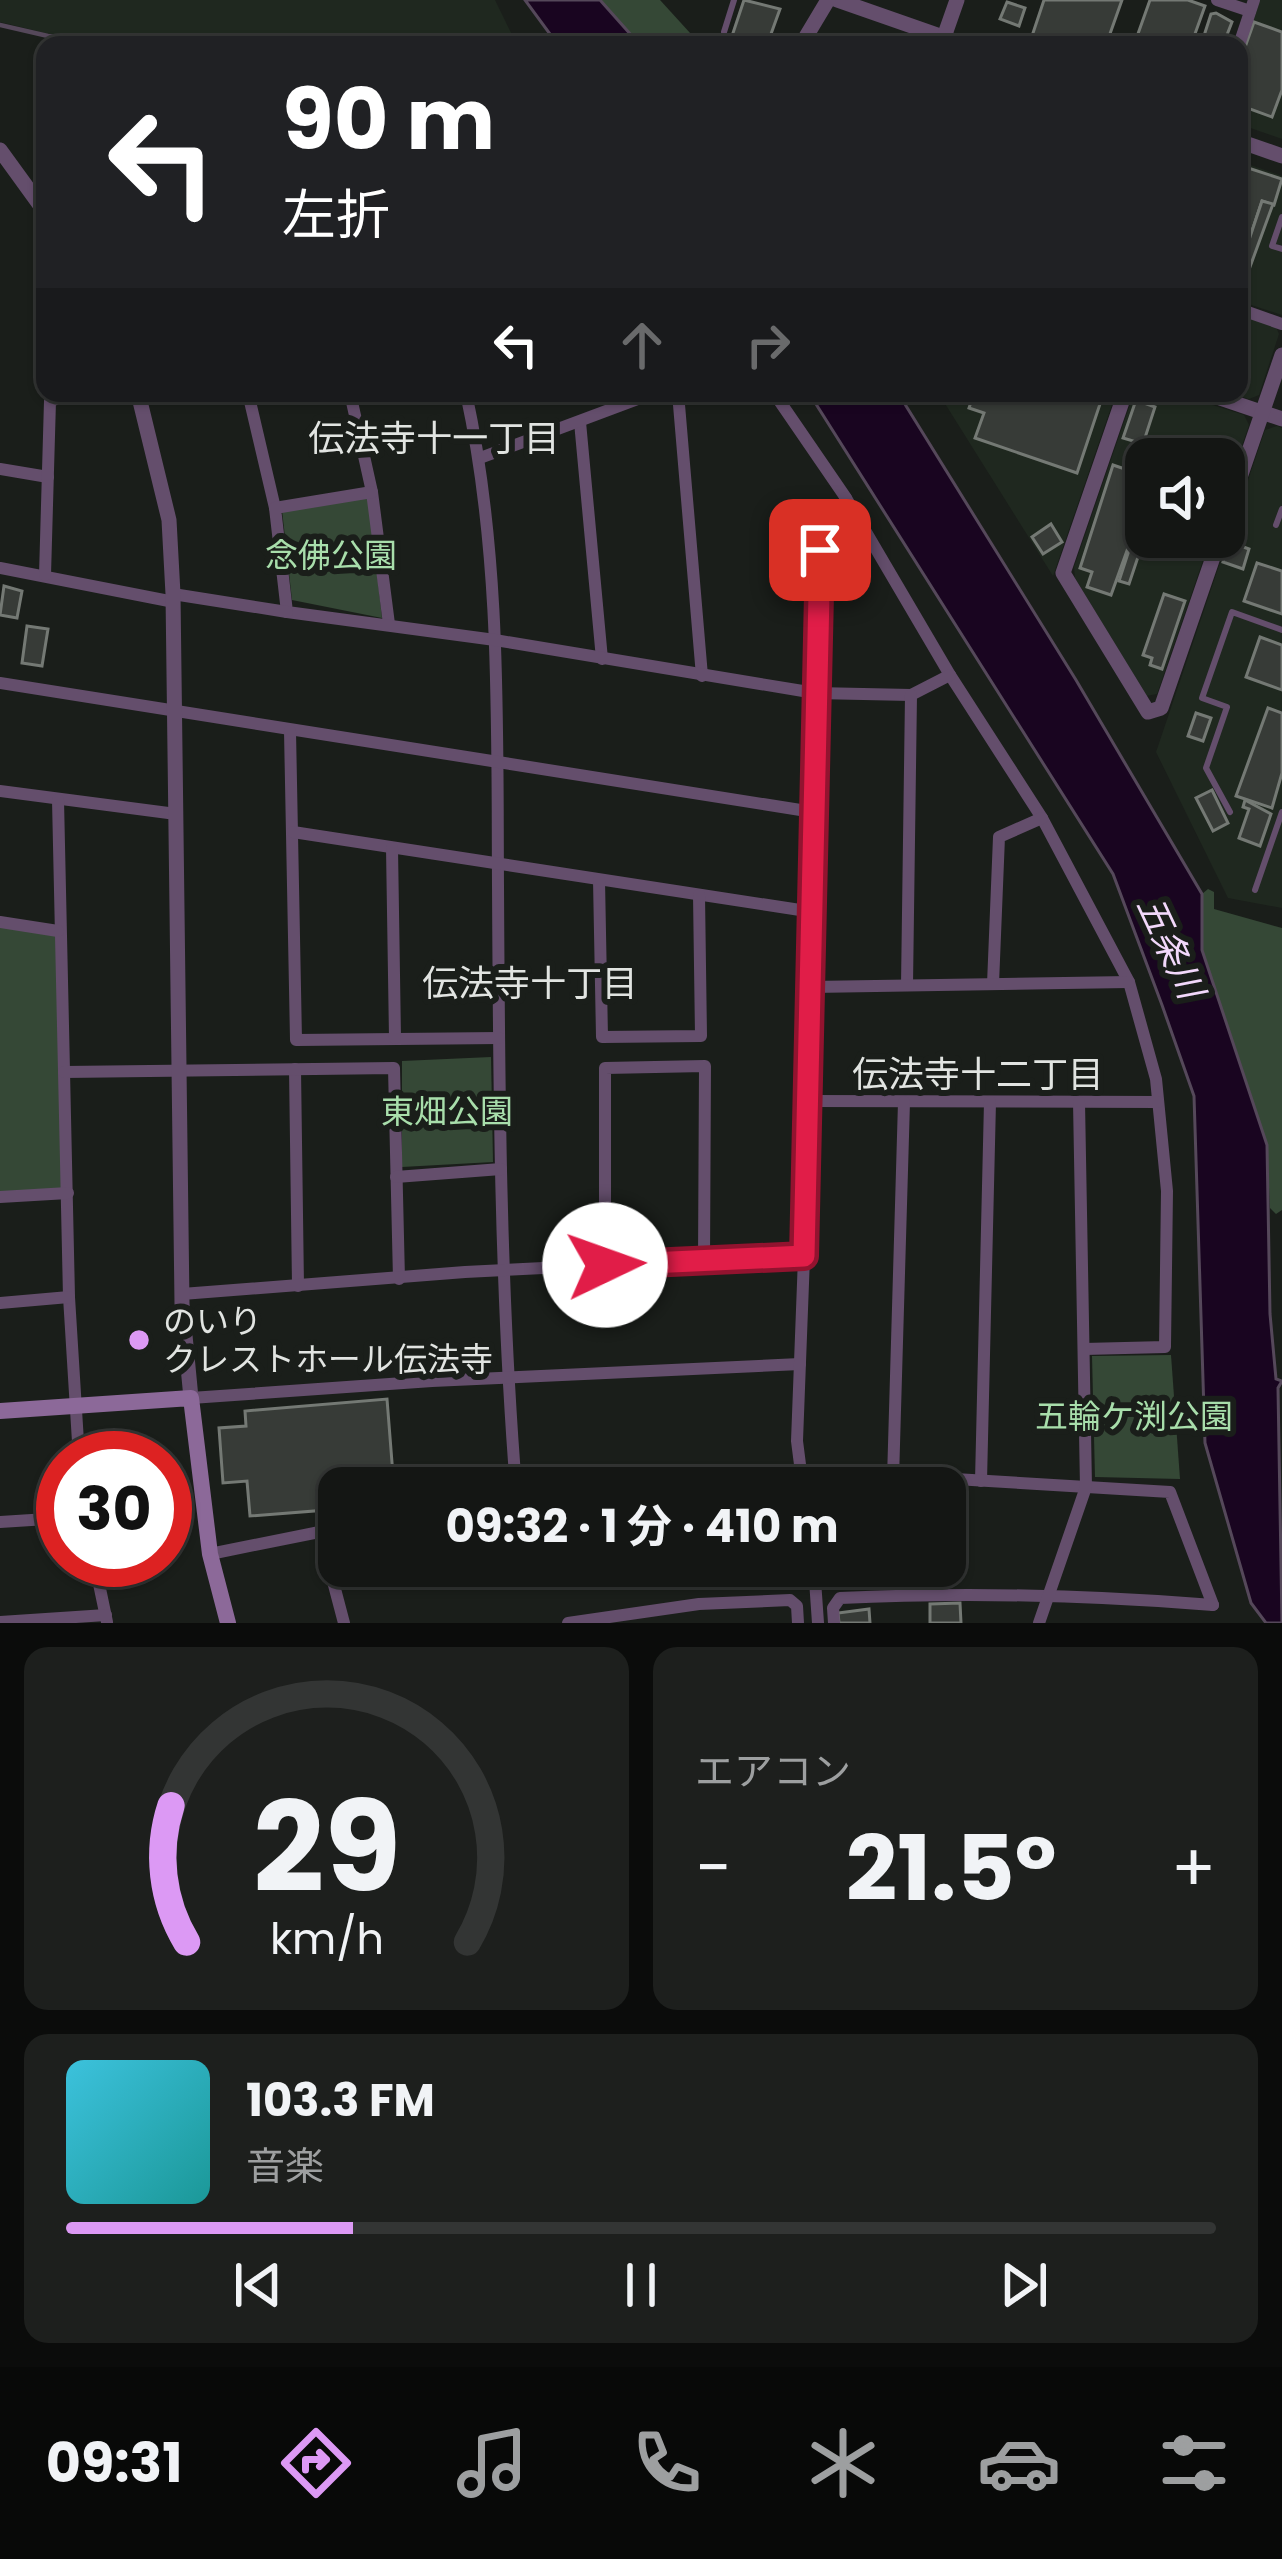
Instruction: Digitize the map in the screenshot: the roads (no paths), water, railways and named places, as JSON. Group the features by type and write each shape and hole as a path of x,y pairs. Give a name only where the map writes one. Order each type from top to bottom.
{"main road":[{"path":"0,1412 191,1398 210,1554 228,1623"}],"street":[{"path":"807,36 833,0 935,36"},
{"path":"947,36 957,0"},
{"path":"1217,0 1252,6 1241,36"},
{"path":"1248,143 1282,155"},
{"path":"0,176 3,153"},
{"path":"3,153 36,199"},
{"path":"1248,312 1282,324"},
{"path":"1245,463 1281,358"},
{"path":"45,575 50,402"},
{"path":"140,402 169,520 174,598 182,1294 191,1398 800,1364"},
{"path":"250,402 275,508 287,612"},
{"path":"352,402 372,492 389,625"},
{"path":"468,402 480,458 495,640 502,1270 514,1467"},
{"path":"480,458 631,402"},
{"path":"679,402 702,676"},
{"path":"780,402 846,498 950,675 1042,818 1129,982 1147,1041 1158,1102 1166,1191 1165,1347 1084,1349"},
{"path":"1122,402 1063,574 1148,712 1161,708 1213,558"},
{"path":"1231,402 1282,419"},
{"path":"580,422 602,659"},
{"path":"0,469 48,477"},
{"path":"275,508 372,492"},
{"path":"800,1467 797,1441 820,550 846,498"},
{"path":"0,568 174,598 495,640 814,693 911,694 950,675"},
{"path":"0,682 813,812"},
{"path":"907,986 911,694"},
{"path":"290,731 296,1040 499,1038"},
{"path":"0,791 176,814"},
{"path":"58,800 58,931 76,1431"},
{"path":"993,984 999,836 1042,818"},
{"path":"293,832 813,912"},
{"path":"392,848 394,1038"},
{"path":"599,880 602,1037 701,1036 700,895"},
{"path":"0,922 58,931"},
{"path":"812,987 1129,982"},
{"path":"605,1265 604,1068 705,1066 704,1260"},
{"path":"64,1072 394,1068 399,1279"},
{"path":"295,1069 298,1286"},
{"path":"809,1102 1158,1102"},
{"path":"893,1467 904,1102"},
{"path":"981,1481 990,1102"},
{"path":"1039,1623 1086,1487 1079,1102"},
{"path":"396,1177 500,1168"},
{"path":"0,1197 68,1193"},
{"path":"182,1294 502,1270 804,1256"},
{"path":"0,1303 69,1297"},
{"path":"834,1623 833,1608 840,1598 1047,1594 1213,1605 1170,1492 966,1481"},
{"path":"0,1522 36,1520"},
{"path":"210,1554 318,1532"},
{"path":"0,1622 106,1619 99,1587"},
{"path":"335,1587 344,1623"},
{"path":"815,1587 818,1623"},
{"path":"568,1623 699,1604 790,1600 797,1606 798,1623"}],"lane":[{"path":"724,32 734,0"},
{"path":"1282,218 1272,246 1282,249"},
{"path":"1276,526 1282,509"},
{"path":"1230,812 1206,768 1228,707 1202,698 1232,612 1282,630"},
{"path":"1255,890 1282,812"}],"water":[{"path":"525,0 600,0 632,36 551,36"},
{"name":"五条川","path":"815,402 904,402 1202,894 1202,950 1267,1145 1270,1314 1276,1379 1282,1381 1278,1388 1282,1623 1266,1623 1251,1603 1205,1443 1194,1096 1113,874"}],"waterway":[{"path":"0,25 48,36"}],"place":[{"name":"のいり クレストホール伝法寺","path":"139,1340"}],"district":[{"name":"伝法寺十一丁目","path":"434,438"},
{"name":"伝法寺十丁目","path":"530,983"},
{"name":"伝法寺十二丁目","path":"978,1074"}],"park label":[{"name":"念佛公園","path":"331,555"},
{"name":"東畑公園","path":"447,1111"},
{"name":"五輪ケ渕公園","path":"1134,1416"}]}
